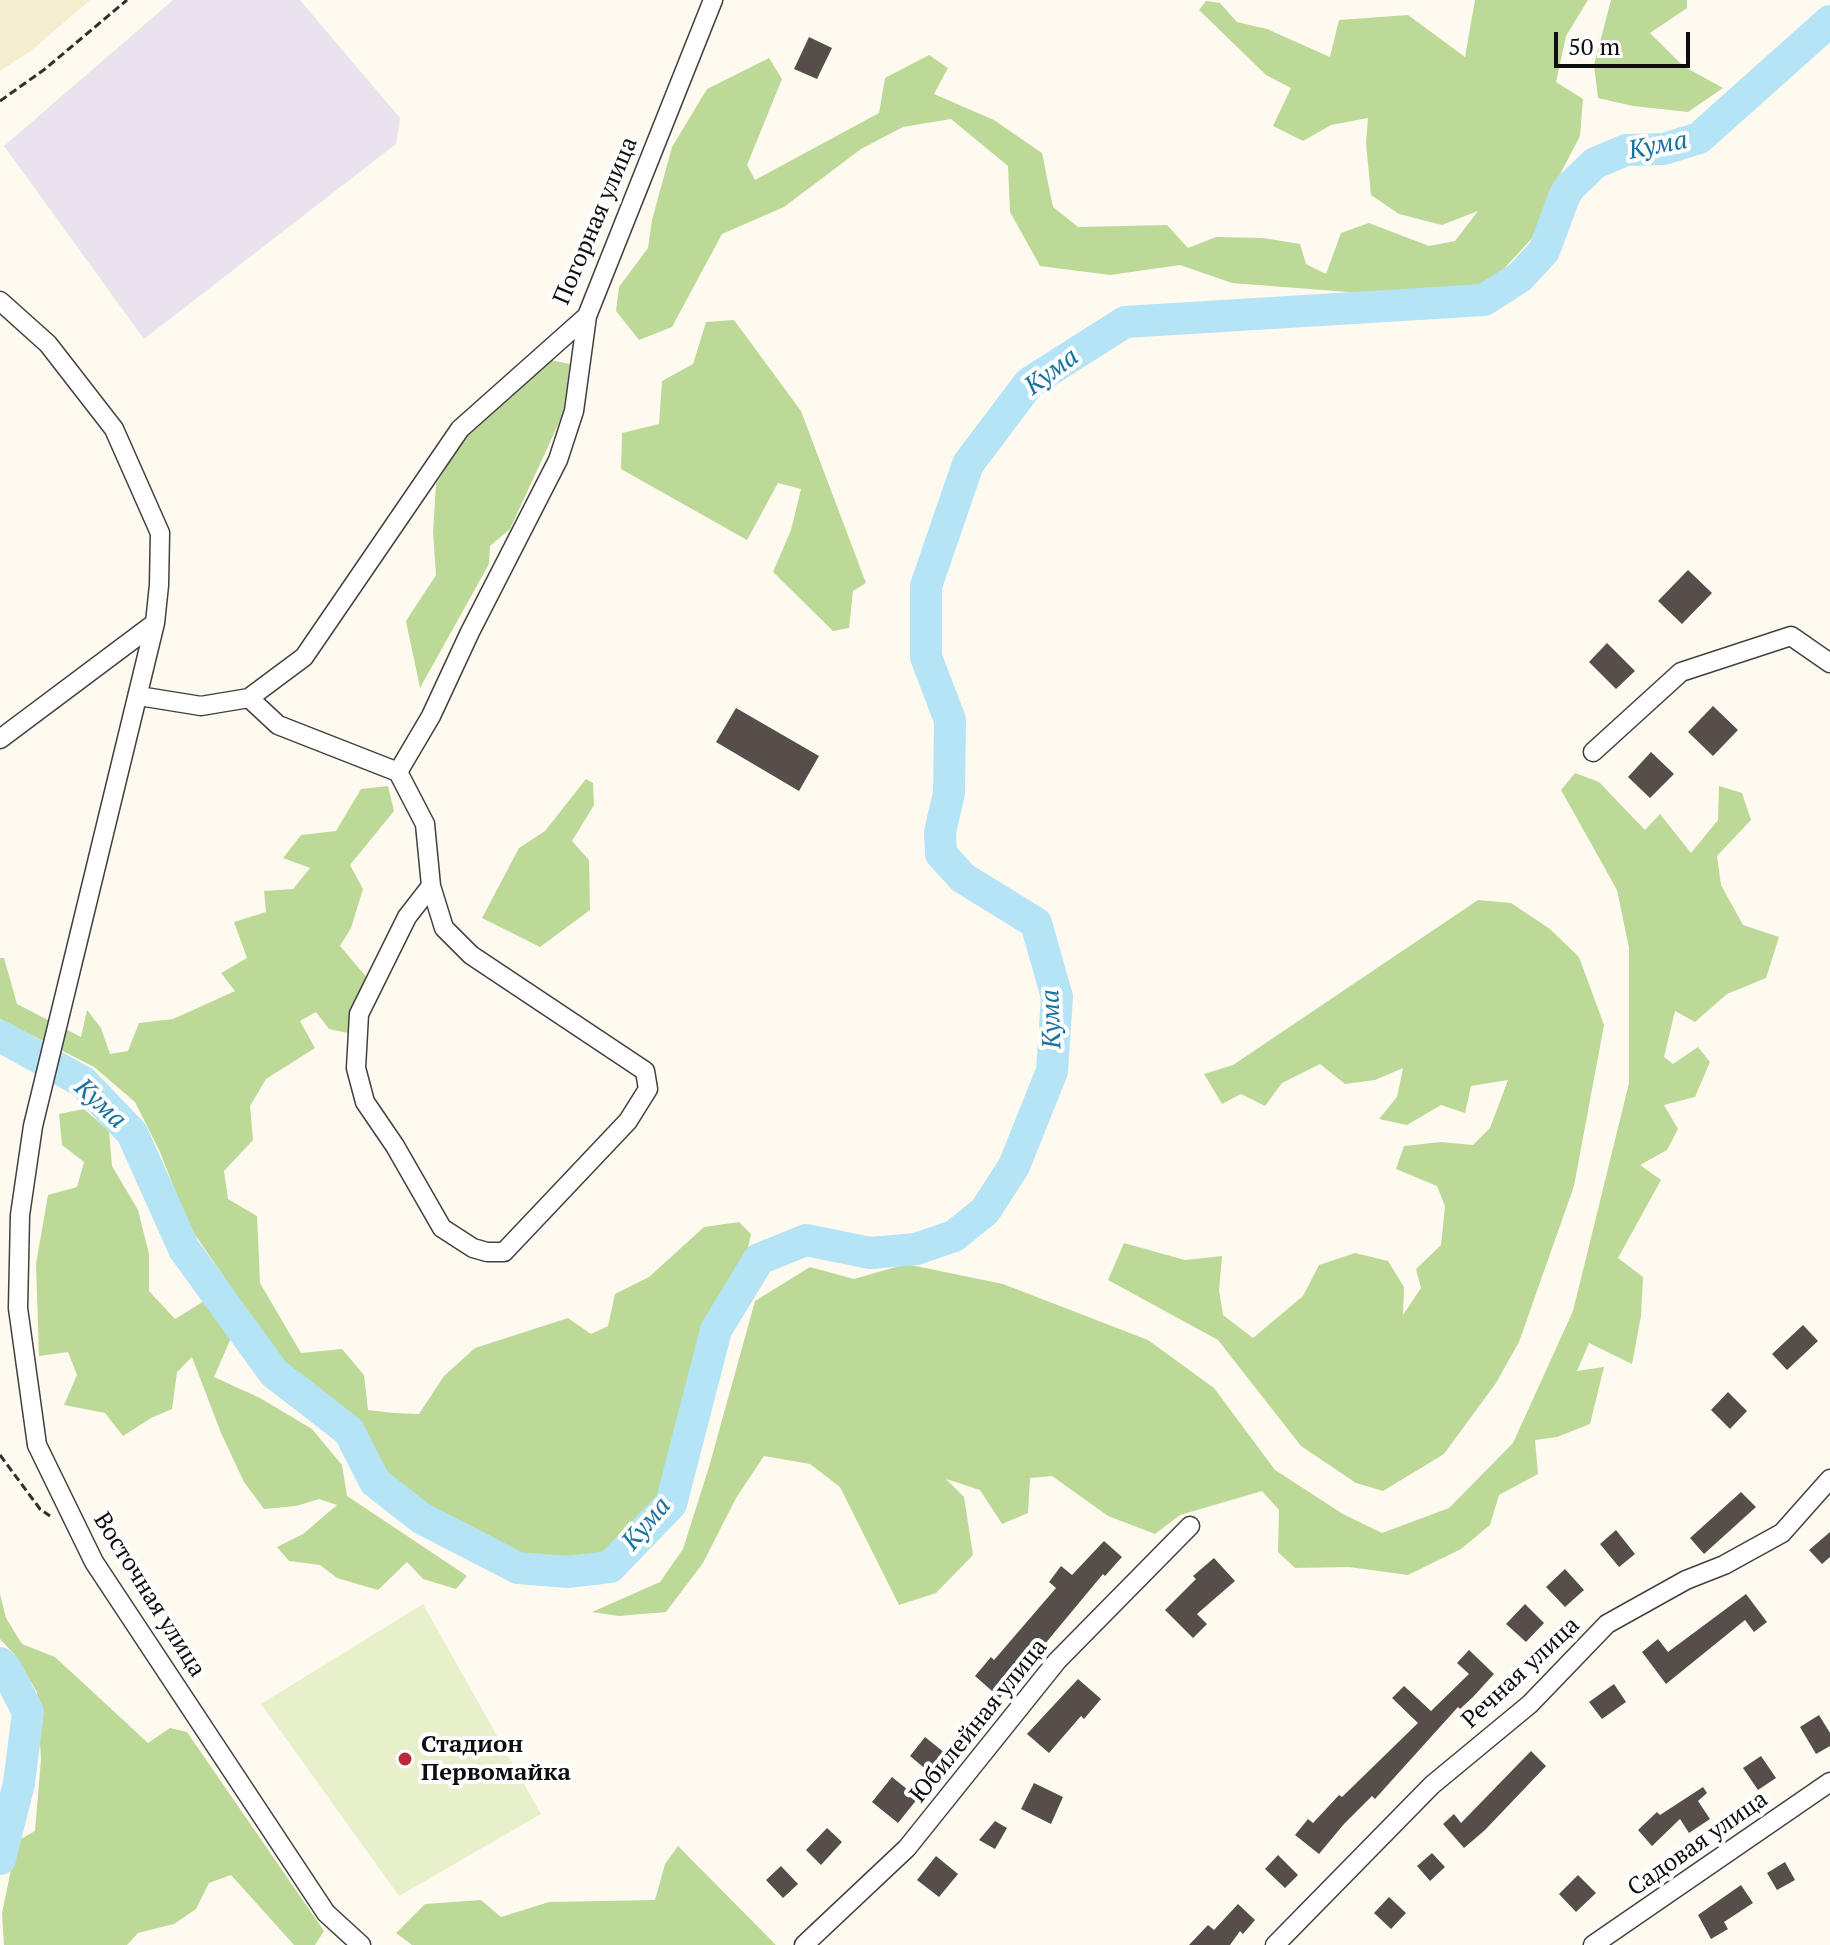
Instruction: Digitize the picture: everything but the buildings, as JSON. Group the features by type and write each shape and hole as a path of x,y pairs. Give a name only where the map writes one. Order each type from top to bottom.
{"street":[{"name":"Погорная улица","path":"249,698 304,657 460,429 587,316 713,0"},
{"name":"Восточная улица","path":"0,301 48,344 114,429 160,533 155,623 33,1126 20,1215 18,1308 37,1445 94,1562 326,1913 361,1945"},
{"path":"398,772 431,716 558,460 574,411 587,316"},
{"path":"0,739 155,623"},
{"path":"1593,752 1681,672 1791,636 1830,663"},
{"path":"139,696 201,706 249,698 278,725 398,772 425,824 431,886 444,928 471,955 645,1071 648,1089 628,1121 504,1252 473,1248 442,1228 395,1146 365,1102 356,1068 359,1014 407,917 431,886"},
{"name":"Речная улица","path":"1275,1945 1432,1785 1530,1704 1607,1624 1686,1580 1724,1565 1782,1533 1830,1479"},
{"name":"Юбилейная улица","path":"804,1945 907,1848 1057,1661 1190,1526"},
{"name":"Садовая улица","path":"1593,1945 1830,1782"}],"path":[{"path":"0,101 45,69 127,0"},
{"path":"0,1455 40,1509 50,1516"}],"shaded area":[{"path":"0,0 90,0 32,50 0,71"},
{"path":"173,0 300,0 400,118 396,144 144,339 4,146"}],"green space":[{"path":"1475,0 1588,0 1566,36 1556,82 1583,99 1580,136 1554,186 1536,234 1487,287 1361,293 1232,283 1180,265 1110,275 1040,266 1010,212 1008,166 951,119 903,127 861,149 784,207 722,234 672,327 639,340 616,311 619,287 648,248 652,220 672,147 707,89 769,58 782,79 747,165 755,180 879,113 885,78 929,55 948,68 934,94 994,120 1042,153 1053,207 1078,227 1167,225 1188,248 1216,237 1263,238 1300,244 1306,264 1326,274 1341,233 1369,223 1429,246 1455,241 1478,211 1442,225 1399,214 1371,195 1366,143 1368,118 1331,125 1303,141 1273,126 1291,88 1266,75 1199,10 1206,1 1220,3 1237,22 1267,29 1330,57 1339,20 1408,15 1465,57"},
{"path":"1611,0 1687,0 1687,8 1650,33 1683,66 1723,88 1688,112 1633,106 1598,98 1594,65"},
{"path":"734,320 801,411 866,583 853,591 849,628 833,631 773,572 791,530 801,489 778,483 747,540 621,469 622,433 659,424 662,381 693,364 706,322"},
{"path":"550,360 570,364 563,414 510,529 490,546 489,564 420,688 406,621 436,575 433,532 436,484 469,431"},
{"path":"1575,773 1599,782 1645,830 1660,814 1691,853 1718,820 1719,786 1742,793 1751,820 1717,856 1721,885 1743,925 1779,937 1766,978 1727,994 1695,1022 1675,1011 1664,1057 1673,1064 1698,1047 1710,1062 1695,1097 1664,1105 1678,1129 1667,1150 1640,1165 1661,1180 1618,1258 1643,1277 1641,1316 1632,1364 1589,1343 1577,1371 1604,1367 1590,1424 1557,1437 1535,1440 1538,1474 1499,1495 1490,1525 1461,1549 1408,1575 1349,1567 1295,1568 1278,1552 1279,1510 1262,1491 1180,1515 1155,1534 1108,1516 1052,1476 1030,1478 1028,1513 1002,1524 980,1490 946,1479 964,1497 973,1555 936,1593 899,1605 840,1487 810,1464 764,1456 736,1498 703,1563 666,1612 619,1616 592,1612 660,1582 683,1549 755,1301 810,1267 854,1279 906,1264 1003,1284 1148,1340 1214,1388 1275,1470 1343,1514 1382,1533 1449,1508 1513,1443 1573,1311 1629,1083 1629,948 1617,890 1561,790"},
{"path":"586,779 593,783 594,805 572,841 589,860 590,910 540,947 482,918 519,848 545,831"},
{"path":"388,786 394,811 350,865 363,889 351,928 340,946 369,980 352,1010 348,1033 329,1029 316,1012 300,1021 315,1048 266,1079 250,1106 253,1140 224,1171 228,1199 257,1216 260,1283 301,1353 342,1349 364,1375 368,1410 393,1413 419,1414 444,1376 475,1348 568,1318 591,1334 608,1326 615,1294 649,1277 704,1227 739,1222 751,1234 747,1253 700,1330 665,1497 607,1557 522,1556 431,1510 382,1472 359,1423 288,1370 189,1226 160,1152 135,1102 94,1067 0,1019 0,958 4,958 17,1004 81,1037 87,1010 101,1028 110,1054 128,1051 139,1023 173,1019 235,991 221,973 247,958 234,922 266,912 264,891 293,889 310,868 283,858 301,835 336,831 361,789"},
{"path":"1478,900 1511,903 1550,929 1579,957 1604,1025 1574,1186 1519,1342 1496,1383 1444,1454 1383,1491 1356,1483 1301,1446 1218,1340 1108,1280 1124,1243 1185,1260 1222,1256 1219,1290 1223,1315 1253,1338 1303,1296 1319,1265 1355,1253 1388,1261 1404,1287 1403,1315 1421,1288 1416,1269 1441,1245 1445,1206 1437,1186 1396,1169 1404,1146 1441,1142 1473,1145 1490,1128 1508,1080 1471,1086 1465,1113 1441,1105 1407,1125 1379,1119 1397,1097 1403,1068 1375,1080 1345,1084 1320,1064 1282,1083 1265,1106 1241,1094 1222,1104 1204,1074 1233,1065"},
{"path":"84,1109 109,1131 112,1166 138,1210 149,1254 149,1291 175,1319 204,1301 231,1338 214,1377 260,1398 312,1429 342,1465 347,1496 467,1576 456,1589 423,1579 407,1562 378,1590 337,1578 320,1565 289,1561 277,1547 303,1534 337,1505 319,1499 296,1506 264,1509 244,1482 221,1433 192,1357 177,1372 172,1409 123,1436 105,1413 64,1405 77,1375 68,1352 39,1356 36,1264 48,1195 77,1187 84,1162 62,1145 59,1114"},
{"path":"0,1594 6,1618 22,1644 55,1657 148,1743 170,1728 187,1732 324,1931 315,1945 294,1945 231,1875 209,1883 196,1909 174,1924 138,1933 127,1945 4,1945 2,1913 17,1841 35,1831 41,1759 37,1692 14,1654 0,1639"},
{"name":"Стадион Первомайка","path":"423,1604 541,1814 399,1896 261,1704"},
{"path":"678,1846 776,1945 412,1945 396,1933 425,1904 481,1900 501,1917 549,1902 655,1900 665,1864"}],"waterway":[{"name":"Кума","path":"0,1036 83,1082 132,1133 184,1249 274,1373 349,1431 375,1482 421,1518 518,1568 567,1572 610,1567 671,1504 716,1330 759,1259 806,1240 870,1253 916,1249 954,1236 985,1211 1014,1166 1052,1071 1057,997 1036,923 963,878 941,854 940,832 949,793 950,720 926,657 926,586 968,464 1029,383 1125,322 1484,300 1520,277 1544,251 1569,188 1595,163 1626,150 1664,149 1699,138 1830,21"},
{"name":"Кума","path":"1824,26 1830,31"},
{"name":"Кума","path":"0,1663 28,1712 19,1783 0,1859"}],"place":[{"name":"Стадион Первомайка","path":"405,1759"}]}
